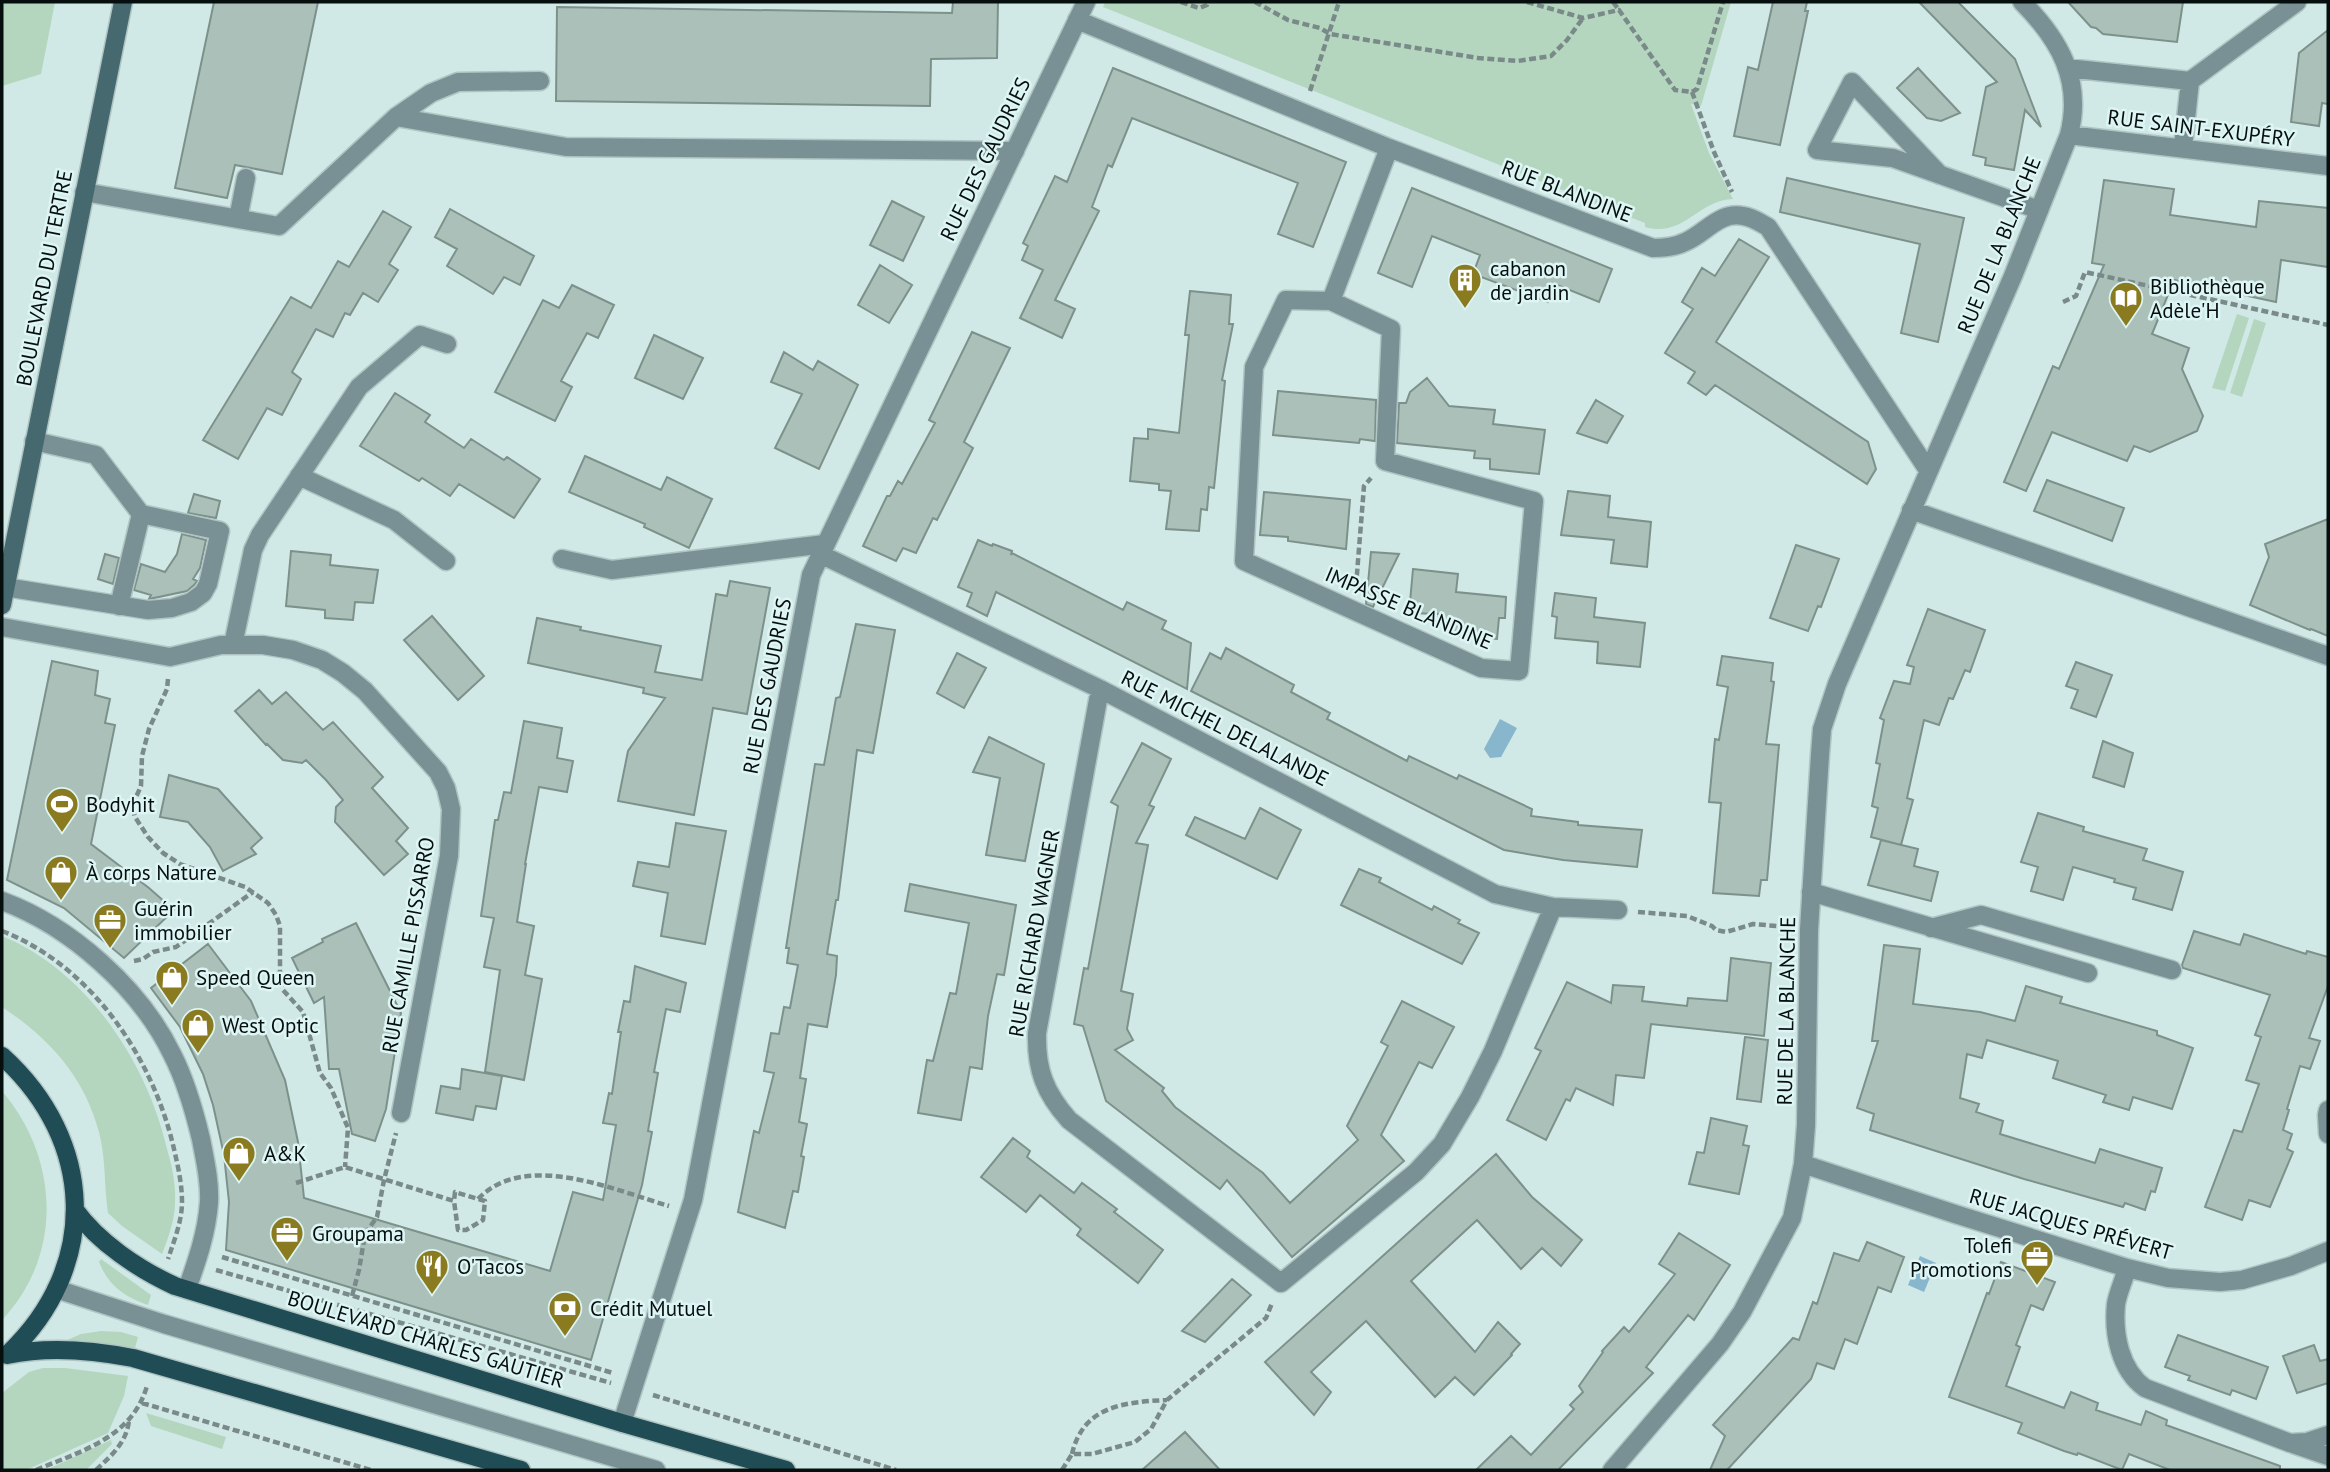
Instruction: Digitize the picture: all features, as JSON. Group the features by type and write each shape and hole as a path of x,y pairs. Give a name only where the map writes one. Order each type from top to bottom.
{"main road":[{"name":"BOULEVARD DU TERTRE","path":"4,596 123,2"},
{"path":"2,1056 36,1091 61,1135 73,1184 75,1210 70,1250 57,1289 35,1325 5,1357"},
{"name":"BOULEVARD CHARLES GAUTIER","path":"75,1210 87,1226 159,1279 622,1423 786,1470"},
{"path":"5,1357 30,1350 80,1351 120,1356 521,1470"}],"street":[{"name":"RUE DES GAUDRIES","path":"622,1423 689,1212 811,575 1086,2"},
{"name":"RUE DE LA BLANCHE","path":"1612,1470 1720,1344 1742,1312 1792,1218 1804,1164 1807,1125 1811,892 1822,729 1837,684 2013,276 2073,119 2067,68 2056,41 2022,2"},
{"path":"2067,68 2190,81 2297,2"},
{"name":"RUE BLANDINE","path":"1077,20 1389,148 1653,248 1669,248 1685,243 1699,235 1710,224 1726,216 1743,215"},
{"path":"84,192 279,226 396,117 431,93 458,82 540,81"},
{"path":"2183,148 2190,81"},
{"path":"1940,175 1852,82 1817,150 1894,158 1940,175 2039,210"},
{"path":"396,117 566,146 1015,151"},
{"name":"RUE SAINT-EXUPÉRY","path":"2069,135 2328,166"},
{"path":"1331,301 1389,148"},
{"path":"238,219 246,178"},
{"path":"1743,215 1768,227 1928,470"},
{"name":"IMPASSE BLANDINE","path":"1286,300 1331,301 1391,329 1385,461 1534,501 1519,671 1481,668 1244,561 1254,367 1286,300"},
{"path":"233,645 253,551 260,535 359,387 420,335 447,344"},
{"path":"4,596 148,610 172,608 191,602 203,593 208,584 220,531 141,514 96,455 34,441"},
{"path":"299,476 394,520 446,561"},
{"path":"1912,510 2328,656"},
{"path":"119,606 141,514"},
{"path":"562,559 612,570 823,549"},
{"name":"RUE MICHEL DELALANDE","path":"823,549 1496,894 1553,907 1618,910"},
{"name":"RUE CAMILLE PISSARRO","path":"2,627 170,657 233,645 264,645 293,650 322,660 365,691 438,772 446,788 451,809 449,856 401,1112"},
{"name":"RUE RICHARD WAGNER","path":"1100,689 1037,1033 1039,1071 1053,1099 1069,1120 1281,1283"},
{"path":"1811,892 2088,973"},
{"path":"2,901 39,918 88,950 136,1001 172,1053 196,1117 208,1174 207,1219 187,1289"},
{"path":"1281,1283 1416,1172 1442,1144 1493,1051 1553,907"},
{"path":"1931,928 1981,915 2172,970"},
{"path":"2328,1110 2328,1134"},
{"name":"RUE JACQUES PRÉVERT","path":"1804,1164 2127,1268 2180,1279 2221,1282 2242,1280 2291,1266 2328,1251"},
{"path":"2127,1268 2116,1306 2119,1345 2133,1380 2145,1388 2328,1456"},
{"path":"57,1289 177,1328 656,1470"},
{"path":"2290,1443 2307,1442 2328,1435"}],"path":[{"path":"1181,2 1199,8 1208,2"},
{"path":"1255,2 1289,20 1320,28 1330,34 1478,58 1518,61 1551,56 1583,18"},
{"path":"1301,113 1339,2"},
{"path":"1527,2 1583,18 1619,10"},
{"path":"1613,2 1675,90 1692,92 1697,89 1723,2"},
{"path":"1619,10 1620,2"},
{"path":"1692,92 1714,152 1743,215"},
{"path":"2063,302 2076,296 2085,272 2328,325"},
{"path":"1354,611 1364,486 1385,461"},
{"path":"170,657 167,689 149,729 142,756 141,786 132,806 135,817 148,837 172,859 245,887 268,903 276,915 280,926 279,980 282,990 303,1012 320,1073 331,1088 348,1128 345,1167"},
{"path":"101,810 132,806"},
{"path":"131,962 143,959 153,952 176,947 253,892"},
{"path":"1618,910 1687,916 1726,932 1753,924 1810,930"},
{"path":"2,930 33,946 85,987 122,1031 148,1075 168,1125 181,1184 180,1222 159,1279"},
{"path":"352,1296 365,1234 376,1217 401,1112"},
{"path":"296,1183 345,1167 454,1201"},
{"path":"478,1199 497,1184 519,1178 535,1175 569,1176 689,1212"},
{"path":"455,1192 485,1201 483,1220 467,1230 458,1230 454,1201 455,1192"},
{"name":"BOULEVARD CHARLES GAUTIER","path":"218,1255 621,1376"},
{"path":"169,1256 633,1389 896,1470"},
{"path":"1072,1454 1093,1454 1135,1442 1151,1429 1167,1400 1266,1318 1281,1283"},
{"path":"36,1470 102,1441 129,1419 142,1403 153,1364"},
{"path":"1062,1470 1072,1454 1083,1426 1097,1415 1116,1406 1167,1400"},
{"path":"142,1403 371,1470"},
{"path":"96,1470 122,1444 127,1435 129,1419"}],"green space":[{"path":"2,2 55,2 41,74 2,86"},
{"path":"1105,2 1731,2 1701,106 1691,104 1709,153 1733,199 1710,205 1670,227 1645,227 1645,223 1103,7"},
{"path":"2237,314 2249,318 2225,391 2212,388"},
{"path":"2254,319 2266,323 2242,397 2230,393"},
{"path":"2,936 33,952 61,972 86,996 109,1023 145,1084 158,1116 174,1182 174,1215 162,1254 108,1213 99,1132 84,1093 49,1045 2,1007"},
{"path":"2,1091 21,1117 35,1146 43,1175 47,1206 44,1236 36,1266 22,1294 2,1320"},
{"path":"101,1259 151,1295 148,1305 124,1294 112,1284 99,1262"},
{"path":"121,1332 138,1337 135,1348 65,1341 81,1334"},
{"path":"43,1368 128,1376 124,1396 108,1433 26,1470 2,1470 2,1393 29,1372"},
{"path":"146,1413 226,1437 222,1449 151,1426"},
{"path":"111,1440 112,1444 86,1470 46,1470"}],"water":[{"path":"1500,719 1517,728 1501,757 1490,758 1484,749"},
{"path":"1920,1256 1936,1263 1924,1292 1908,1285"}],"building":[{"path":"214,2 318,2 282,174 235,165 227,198 175,188"},
{"path":"953,2 998,2 997,58 931,59 930,106 556,101 557,7 952,13"},
{"path":"1773,2 1807,2 1805,11 1808,11 1780,145 1734,136 1748,67 1758,70"},
{"path":"1919,2 1958,2 2015,59 2041,127 2025,110 2014,170 1985,165 1986,158 1973,155 1986,87 1997,82"},
{"path":"2068,2 2183,2 2177,42 2103,34 2091,27"},
{"path":"2328,30 2328,104 2322,103 2319,126 2291,122 2299,53"},
{"path":"1113,68 1346,162 1313,247 1278,234 1298,183 1132,118 1112,167 1108,165 1092,207 1099,211 1055,300 1075,309 1062,338 1020,318 1043,270 1022,260 1028,246 1023,243 1055,176 1067,182"},
{"path":"1918,68 1960,113 1941,121 1927,118 1897,88"},
{"path":"1787,178 1964,218 1938,342 1901,333 1920,244 1780,212"},
{"path":"2104,180 2174,189 2170,215 2256,227 2259,201 2328,208 2328,267 2281,260 2276,302 2174,280 2152,334 2189,348 2182,369 2203,416 2197,431 2150,452 2134,446 2127,461 2052,432 2026,491 2004,482 2053,366 2059,369 2104,265 2092,263"},
{"path":"1412,188 1612,269 1599,302 1555,284 1548,302 1473,274 1480,255 1432,236 1412,287 1378,273"},
{"path":"892,201 924,217 903,261 870,245"},
{"path":"450,209 534,256 520,285 504,277 493,294 447,266 457,249 435,237"},
{"path":"383,211 411,227 389,264 398,270 378,302 363,293 350,315 345,313 333,337 316,329 292,372 301,379 282,415 267,408 238,459 203,440 291,297 311,308 338,261 349,267"},
{"path":"1739,239 1769,257 1716,342 1868,442 1876,469 1867,484 1715,385 1706,395 1688,383 1695,372 1665,353 1693,309 1682,302 1702,268 1715,276"},
{"path":"880,265 912,285 889,323 858,305"},
{"path":"572,285 614,305 598,338 587,333 561,381 572,387 555,421 495,392 543,300 559,308"},
{"path":"1190,291 1231,295 1229,324 1233,324 1222,380 1225,381 1214,488 1209,487 1207,510 1201,509 1199,531 1166,529 1171,491 1159,490 1159,484 1130,481 1134,438 1148,439 1148,429 1179,433 1189,335 1185,335"},
{"path":"972,332 1010,348 964,442 973,448 937,520 933,518 916,553 903,548 896,561 863,546 887,496 890,496 898,481 902,484 935,423 929,420"},
{"path":"654,335 703,358 683,399 635,378"},
{"path":"784,352 813,370 818,361 858,385 819,469 775,448 802,394 771,382"},
{"path":"1427,378 1449,406 1495,410 1493,424 1545,430 1539,474 1490,469 1490,459 1474,458 1475,451 1397,443 1399,403 1406,403 1410,392"},
{"path":"1278,391 1376,400 1375,441 1360,439 1359,443 1273,435"},
{"path":"395,393 430,415 425,422 464,448 471,439 504,460 507,457 540,479 514,518 459,484 450,496 422,478 419,481 360,446"},
{"path":"1596,400 1623,416 1607,443 1577,433"},
{"path":"585,456 661,490 667,477 712,499 689,548 644,527 645,524 569,492"},
{"path":"2047,480 2124,508 2112,541 2034,511"},
{"path":"1568,491 1610,496 1608,517 1651,522 1647,567 1611,563 1614,540 1561,535"},
{"path":"1264,492 1350,500 1346,549 1288,541 1288,537 1260,535"},
{"path":"194,494 220,501 216,518 188,513"},
{"path":"2328,519 2328,636 2250,605 2269,557 2265,544"},
{"path":"182,534 206,540 200,568 193,579 197,581 194,585 187,591 149,599 151,595 134,590 141,564 165,572 177,554"},
{"path":"978,540 1012,551 1011,555 1012,553 1123,610 1127,602 1166,621 1162,629 1191,643 1187,689 996,592 987,616 967,606 972,593 958,587"},
{"path":"1796,545 1839,559 1821,607 1818,606 1808,631 1770,618"},
{"path":"291,551 331,555 330,565 378,570 373,603 355,602 353,620 325,618 325,610 286,606"},
{"path":"1371,552 1399,554 1373,607 1366,604"},
{"path":"105,554 119,558 113,584 98,579"},
{"path":"1413,569 1458,574 1456,592 1506,597 1505,618 1499,618 1497,639 1451,635 1453,620 1438,619 1439,614 1409,613"},
{"path":"730,581 770,588 747,714 713,708 694,815 618,801 628,751 665,698 643,693 644,688 528,663 537,618 581,627 580,630 661,646 655,672 702,680 716,594 727,596"},
{"path":"1555,593 1596,598 1594,617 1645,623 1640,667 1597,663 1598,642 1555,638 1557,617 1552,616"},
{"path":"1928,609 1985,630 1970,672 1965,670 1953,699 1949,698 1939,725 1924,720 1907,798 1913,800 1901,845 1871,837 1878,808 1872,806 1880,764 1876,763 1884,720 1880,718 1894,681 1910,684 1914,667 1907,665"},
{"path":"432,616 484,676 458,700 404,640"},
{"path":"856,624 895,630 873,753 857,750 838,900 827,954 837,956 836,975 827,1027 808,1024 800,1078 806,1079 799,1122 807,1124 801,1156 804,1157 798,1192 793,1191 785,1228 738,1212 754,1131 759,1133 774,1073 764,1071 771,1033 779,1034 784,1007 790,1008 798,965 787,963 789,948 786,948 815,764 824,765 836,698 840,697"},
{"path":"1226,648 1294,685 1291,692 1330,713 1327,719 1407,761 1409,756 1457,779 1459,775 1532,809 1531,816 1578,822 1578,825 1642,830 1637,867 1563,860 1504,850 1191,691 1210,653 1221,659"},
{"path":"957,653 986,668 964,708 937,693"},
{"path":"1722,656 1773,663 1771,681 1774,682 1766,744 1779,745 1767,880 1761,880 1759,896 1713,893 1721,803 1709,802 1715,739 1719,740 1728,687 1717,685"},
{"path":"52,661 98,671 95,695 110,699 105,723 115,725 91,844 174,910 124,958 64,908 7,880"},
{"path":"2076,662 2112,675 2096,717 2071,708 2078,690 2066,686"},
{"path":"259,690 272,704 286,692 323,730 333,722 383,777 372,788 408,828 396,841 408,854 384,875 335,822 336,807 343,800 326,780 306,760 302,763 283,760 235,711"},
{"path":"524,721 562,728 557,758 573,761 567,792 539,787 525,864 517,922 534,926 525,975 542,979 524,1080 485,1072 500,970 484,967 494,918 481,916 495,820 498,820 504,792 511,793"},
{"path":"989,737 1044,764 1025,861 986,855 1000,778 973,772"},
{"path":"2103,741 2133,753 2124,787 2093,777"},
{"path":"1142,743 1171,759 1149,805 1154,807 1136,843 1148,845 1121,991 1133,994 1127,1029 1133,1040 1115,1050 1164,1088 1162,1091 1175,1107 1263,1173 1290,1203 1358,1140 1347,1126 1388,1046 1381,1042 1402,1001 1454,1027 1432,1068 1419,1062 1381,1135 1404,1161 1292,1257 1227,1180 1220,1189 1106,1101 1083,1026 1074,1024 1084,968 1088,969 1118,806 1111,802"},
{"path":"169,775 218,789 262,838 251,848 256,854 223,871 210,847 188,822 160,817"},
{"path":"1260,808 1301,830 1277,879 1186,835 1195,817 1245,839"},
{"path":"2038,813 2084,827 2083,831 2147,849 2143,860 2183,872 2172,910 2133,899 2136,888 2073,867 2063,900 2031,891 2038,867 2021,862"},
{"path":"676,823 726,831 705,944 661,936 668,893 633,886 638,862 669,867"},
{"path":"1881,840 1918,849 1914,866 1938,872 1931,901 1868,885"},
{"path":"1359,869 1381,878 1379,882 1432,910 1434,906 1460,920 1458,923 1479,933 1462,964 1341,905"},
{"path":"910,884 1016,905 1004,975 997,974 988,1016 982,1069 970,1067 961,1120 918,1113 927,1060 933,1061 950,993 956,994 969,923 905,911"},
{"path":"356,923 401,1013 386,1109 375,1141 352,1134 339,1069 329,1069 324,997 314,1003 292,958 323,942 322,939"},
{"path":"2194,931 2240,945 2244,934 2306,954 2307,951 2328,957 2328,986 2309,1038 2320,1041 2310,1069 2300,1066 2283,1130 2292,1134 2287,1149 2293,1152 2270,1207 2249,1200 2242,1220 2205,1207 2234,1130 2242,1132 2259,1084 2246,1080 2261,1037 2255,1035 2270,995 2183,968"},
{"path":"208,944 251,1001 285,1080 298,1142 304,1198 550,1271 573,1192 603,1200 616,1125 603,1123 609,1093 612,1094 624,1001 630,1002 635,966 686,983 680,1012 666,1009 654,1072 658,1073 648,1131 652,1132 642,1185 591,1360 226,1250 229,1202 224,1155 213,1105 203,1074 180,1027 151,988"},
{"path":"1884,945 1920,949 1913,1004 1980,1012 2015,1021 2026,986 2062,997 2060,1003 2157,1031 2157,1035 2193,1048 2172,1109 2133,1097 2129,1110 2103,1102 2106,1095 2053,1078 2058,1061 1987,1040 1982,1058 1967,1054 1960,1098 1979,1104 1976,1112 2003,1121 2000,1134 2095,1163 2100,1149 2162,1168 2155,1192 2151,1191 2145,1210 2125,1203 2123,1207 2024,1179 1870,1130 1874,1114 1857,1108 1878,1041 1872,1041"},
{"path":"1731,958 1771,963 1764,1036 1651,1024 1644,1078 1616,1075 1613,1105 1576,1088 1570,1101 1566,1099 1546,1140 1507,1120 1541,1051 1535,1048 1567,982 1611,1003 1613,985 1644,987 1642,1001 1687,1006 1688,998 1727,1001"},
{"path":"1745,1037 1768,1040 1761,1102 1737,1099"},
{"path":"462,1069 502,1076 496,1109 476,1106 473,1120 436,1113 441,1086 460,1089"},
{"path":"1711,1118 1747,1126 1743,1145 1749,1146 1739,1194 1689,1184 1697,1152 1704,1153"},
{"path":"1013,1138 1030,1151 1027,1157 1074,1193 1082,1183 1117,1209 1114,1212 1163,1250 1138,1283 1077,1235 1081,1229 1040,1195 1026,1212 981,1177"},
{"path":"1496,1154 1532,1197 1582,1240 1561,1266 1542,1248 1521,1269 1477,1220 1411,1281 1475,1352 1498,1322 1520,1344 1474,1395 1455,1377 1435,1397 1366,1321 1311,1372 1331,1392 1314,1415 1265,1362"},
{"path":"1679,1233 1730,1265 1694,1320 1688,1315 1646,1367 1653,1373 1558,1470 1476,1470 1511,1436 1531,1455 1574,1409 1570,1405 1583,1392 1579,1386 1602,1351 1624,1327 1629,1332 1675,1274 1659,1264"},
{"path":"1867,1242 1904,1257 1891,1292 1878,1287 1857,1344 1845,1339 1834,1369 1817,1363 1811,1379 1727,1470 1710,1470 1725,1436 1713,1425 1793,1338 1799,1340 1813,1302 1817,1304 1834,1253 1859,1261"},
{"path":"2001,1262 2055,1282 2043,1310 2031,1305 2016,1345 2020,1347 2006,1386 2064,1408 2071,1392 2098,1403 2096,1410 2141,1425 2146,1411 2167,1420 2166,1425 2280,1466 2280,1470 2170,1470 2129,1454 2122,1470 2018,1433 2022,1423 1949,1397"},
{"path":"1232,1279 1251,1295 1205,1342 1182,1331"},
{"path":"2178,1335 2268,1367 2256,1399 2232,1390 2230,1395 2188,1380 2190,1376 2165,1367"},
{"path":"2314,1345 2320,1361 2328,1359 2328,1383 2297,1393 2283,1356"},
{"path":"1185,1432 1220,1470 1142,1470"}],"place":[{"name":"cabanon de jardin","path":"1465,310"},
{"name":"Bibliothèque Adèle'H","path":"2126,328"},
{"name":"Bodyhit","path":"62,834"},
{"name":"À corps Nature","path":"61,902"},
{"name":"Guérin immobilier","path":"110,950"},
{"name":"Speed Queen","path":"172,1007"},
{"name":"West Optic","path":"198,1055"},
{"name":"A&K","path":"239,1183"},
{"name":"Groupama","path":"287,1263"},
{"name":"Tolefi Promotions","path":"2037,1287"},
{"name":"O'Tacos","path":"432,1296"},
{"name":"Crédit Mutuel","path":"565,1338"}]}
